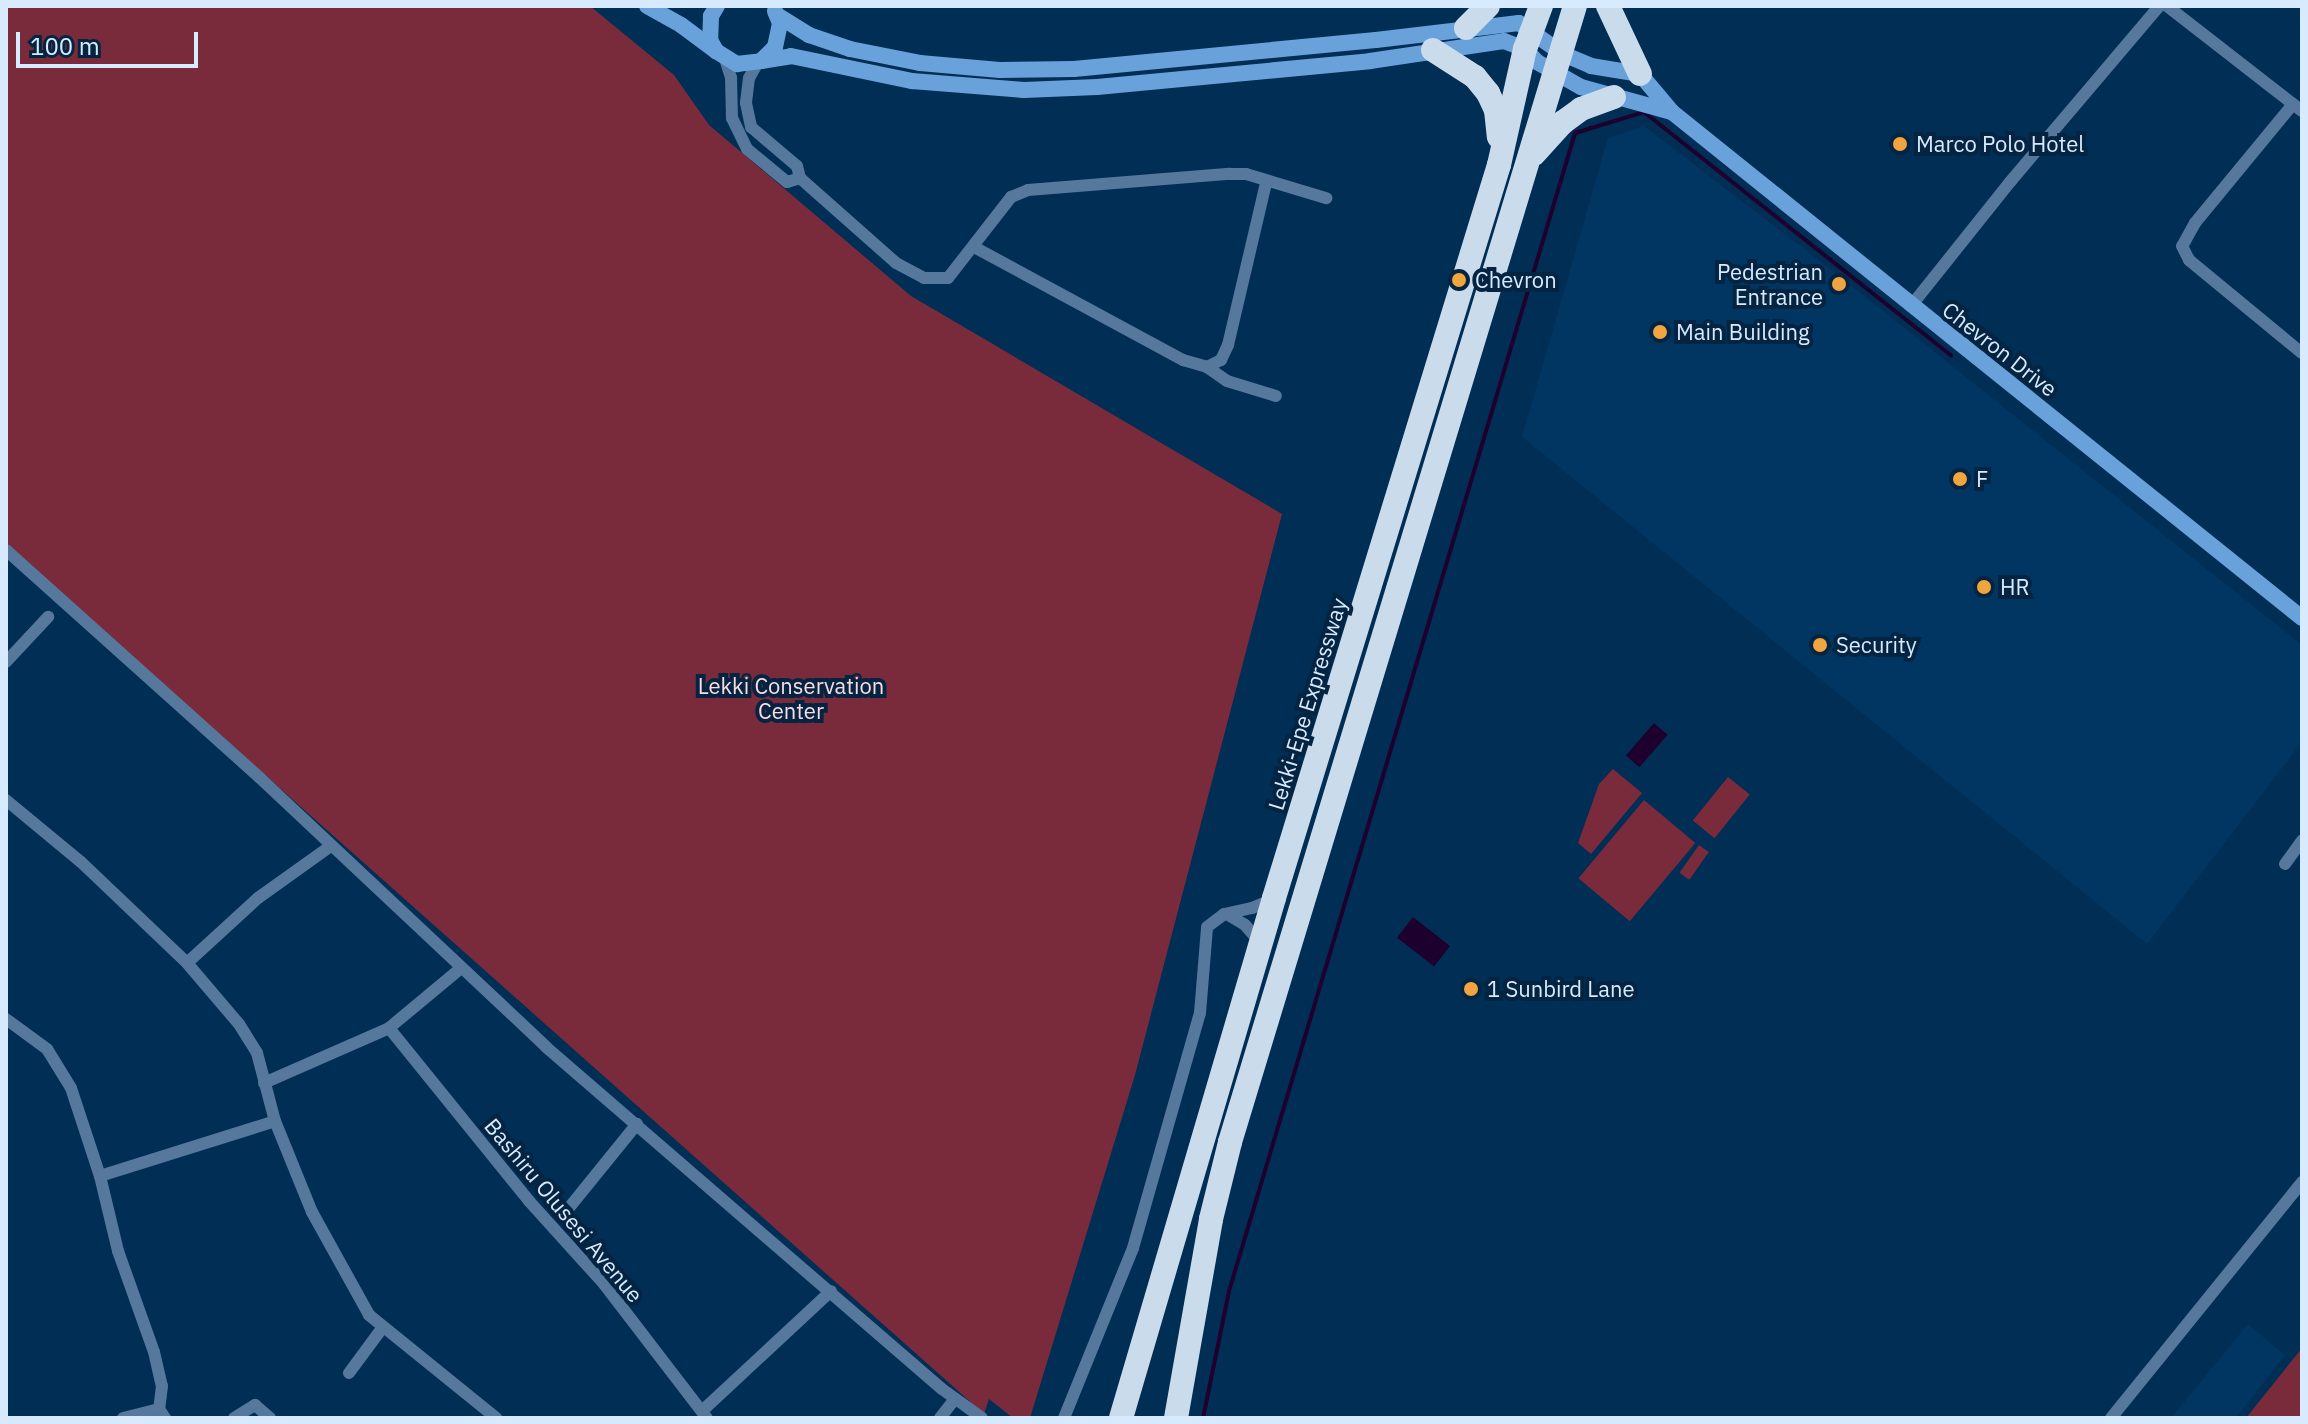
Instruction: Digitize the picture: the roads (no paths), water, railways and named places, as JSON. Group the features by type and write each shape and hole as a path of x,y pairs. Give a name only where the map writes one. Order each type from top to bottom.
{"highway":[{"path":"1466,28 1488,6"},
{"name":"Lekki-Epe Expressway","path":"1176,1418 1211,1219 1230,1142 1528,162 1544,52 1541,6"},
{"path":"1495,269 1491,249 1530,121 1556,6"},
{"name":"Lekki-Epe Expressway","path":"1121,1418 1260,942 1499,165 1544,52 1575,6"},
{"path":"1608,6 1640,74"},
{"path":"1433,50 1475,77 1488,93 1496,110 1499,165"},
{"path":"1528,162 1562,123 1581,109 1614,97"}],"street":[{"path":"647,6 681,25 737,64 791,56 912,81 1024,90 1097,87 1370,61 1504,41 1591,66 1640,74"},
{"path":"717,6 709,28 731,78 732,118 747,149 787,182 800,178"},
{"path":"1911,306 2018,172 2159,6"},
{"path":"2167,6 2298,108 2195,223 2182,246 2189,260 2302,353"},
{"path":"775,10 797,30 850,49 920,63 1000,70 1074,69 1519,23 1544,52"},
{"path":"775,10 780,36 775,47 760,61 749,78 746,114 751,127 797,166 800,178 913,275 942,280 948,278 1011,197 1028,190 1246,174 1266,183 1326,198"},
{"name":"Chevron Drive","path":"1544,52 1581,87 1672,112"},
{"name":"Chevron Drive","path":"1640,74 1672,112 2302,618"},
{"path":"1207,367 1221,360 1228,345 1266,183"},
{"path":"974,247 1183,360 1207,367 1227,381 1276,396"},
{"path":"6,550 115,645 460,969 955,1399 982,1418"},
{"path":"6,662 48,617"},
{"path":"6,800 81,862 187,963 239,1024 257,1053 275,1121 312,1212 369,1315 496,1418"},
{"path":"2285,864 2302,841"},
{"path":"187,963 258,898 331,846"},
{"path":"1064,1418 1133,1248 1200,1013 1207,927 1226,914 1274,898"},
{"path":"1226,914 1245,925 1260,942"},
{"path":"264,1083 389,1028 460,969"},
{"path":"8,1023 47,1049 61,1066 100,1176 118,1251 154,1352 162,1386 162,1413 123,1418"},
{"name":"Bashiru Olusesi Avenue","path":"389,1028 529,1201 604,1284 704,1415"},
{"path":"100,1176 275,1121"},
{"path":"564,1214 637,1124"},
{"path":"2111,1418 2302,1182"},
{"path":"704,1415 831,1291"},
{"path":"349,1373 383,1327"},
{"path":"940,1418 955,1399"},
{"path":"234,1418 255,1405 270,1418"}],"waterway":[{"path":"1203,1418 1229,1291 1575,133 1644,112 1951,355"}],"place":[{"name":"Marco Polo Hotel","path":"1900,144"},
{"name":"Chevron","path":"1459,280"},
{"name":"Pedestrian Entrance","path":"1839,284"},
{"name":"Main Building","path":"1660,332"},
{"name":"F","path":"1960,479"},
{"name":"HR","path":"1984,587"},
{"name":"Security","path":"1820,645"},
{"name":"1 Sunbird Lane","path":"1471,989"}],"park label":[{"name":"Lekki Conservation Center","path":"791,698"}]}
